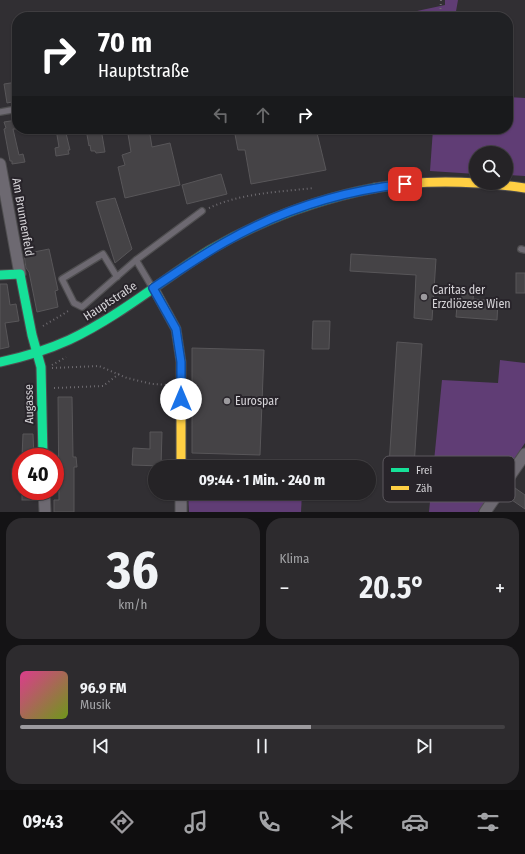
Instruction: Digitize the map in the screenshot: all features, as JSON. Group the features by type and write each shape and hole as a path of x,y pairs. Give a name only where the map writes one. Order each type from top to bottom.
{"main road":[{"name":"Hauptstraße","path":"0,362 55,346 106,319 224,242 275,217 322,200 374,187 421,182 461,182 525,188"},
{"path":"0,275 20,274"},
{"name":"Augasse","path":"20,274 32,335 41,367 43,448"},
{"path":"153,288 176,329 181,362 181,460"}],"street":[{"name":"Am Brunnenfeld","path":"0,164 20,274"},
{"path":"515,468 525,454"},
{"path":"44,500 45,512"},
{"path":"181,500 181,512"},
{"path":"485,512 492,502"}],"lane":[{"path":"0,112 12,110"},
{"path":"117,277 103,254 62,279 74,303 82,307 117,277 136,260 202,211"},
{"path":"136,260 153,288"}],"path":[{"path":"440,12 441,0"},
{"path":"32,335 78,305"},
{"path":"41,367 55,364 69,355"},
{"path":"41,367 55,368 99,366 127,378 152,384 181,386"},
{"path":"42,389 103,386 119,374"}],"shaded area":[{"path":"445,0 458,0 456,12 412,12 445,5"},
{"path":"513,97 525,98 525,176 513,175 513,146 469,146 469,174 430,171 433,134 513,134"},
{"path":"500,360 525,363 525,443 515,458 515,456 435,456 442,380 498,383"},
{"path":"188,500 302,500 301,512 189,512"},
{"path":"430,502 485,502 478,512 429,512"}],"building":[{"path":"12,83 12,102 7,103 4,84"},
{"path":"12,121 12,134 14,134 19,155 23,154 25,162 12,164 12,161 10,161 4,122"},
{"path":"57,134 66,134 70,150 68,150 69,154 56,156 55,148 59,147"},
{"path":"87,134 102,134 105,152 96,153 95,151 91,151 90,145 89,146"},
{"path":"128,134 150,134 152,147 170,143 180,185 125,198 118,167 125,165 122,155 131,152"},
{"path":"235,134 317,134 326,170 251,184 245,150 238,150"},
{"path":"221,174 227,194 187,204 182,185"},
{"path":"115,198 132,249 115,263 96,202"},
{"path":"49,249 58,290 55,291 58,307 37,312 24,254"},
{"name":"Caritas der Erzdiözese Wien","path":"351,254 436,259 432,320 414,318 416,275 350,271"},
{"path":"516,273 525,273 525,293 516,293"},
{"path":"0,284 7,284 10,305 16,304 19,321 5,323 9,347 0,349"},
{"path":"462,292 474,292 473,299 498,301 497,320 456,317 457,306 461,307"},
{"path":"313,321 330,321 329,349 312,349"},
{"path":"397,342 422,344 415,456 390,456"},
{"name":"Eurospar","path":"192,348 264,350 260,455 192,453"},
{"path":"58,397 72,397 73,457 76,457 77,467 74,467 74,512 54,512 54,500 64,500 64,448 58,448"},
{"path":"150,432 162,432 161,460 148,460 148,466 132,465 133,448 150,449"},
{"path":"23,434 33,434 34,448 22,448"},
{"path":"515,488 525,495 525,509 515,502"}],"traffic: fast":[{"path":"0,362 44,350 69,340 88,330 124,309 210,250 249,229 290,212 332,198 375,188"},
{"path":"0,275 20,274 32,335 41,367 43,448"}],"traffic: slow":[{"path":"375,188 431,182 488,184 525,188"},
{"path":"153,287 176,329 181,362 181,460"}],"place":[{"name":"Caritas der Erzdiözese Wien","path":"424,297"},
{"name":"Eurospar","path":"227,401"}],"route":[{"path":"181,399 181,362 176,329 153,288 224,242 275,217 322,200 374,187 405,184"}]}
